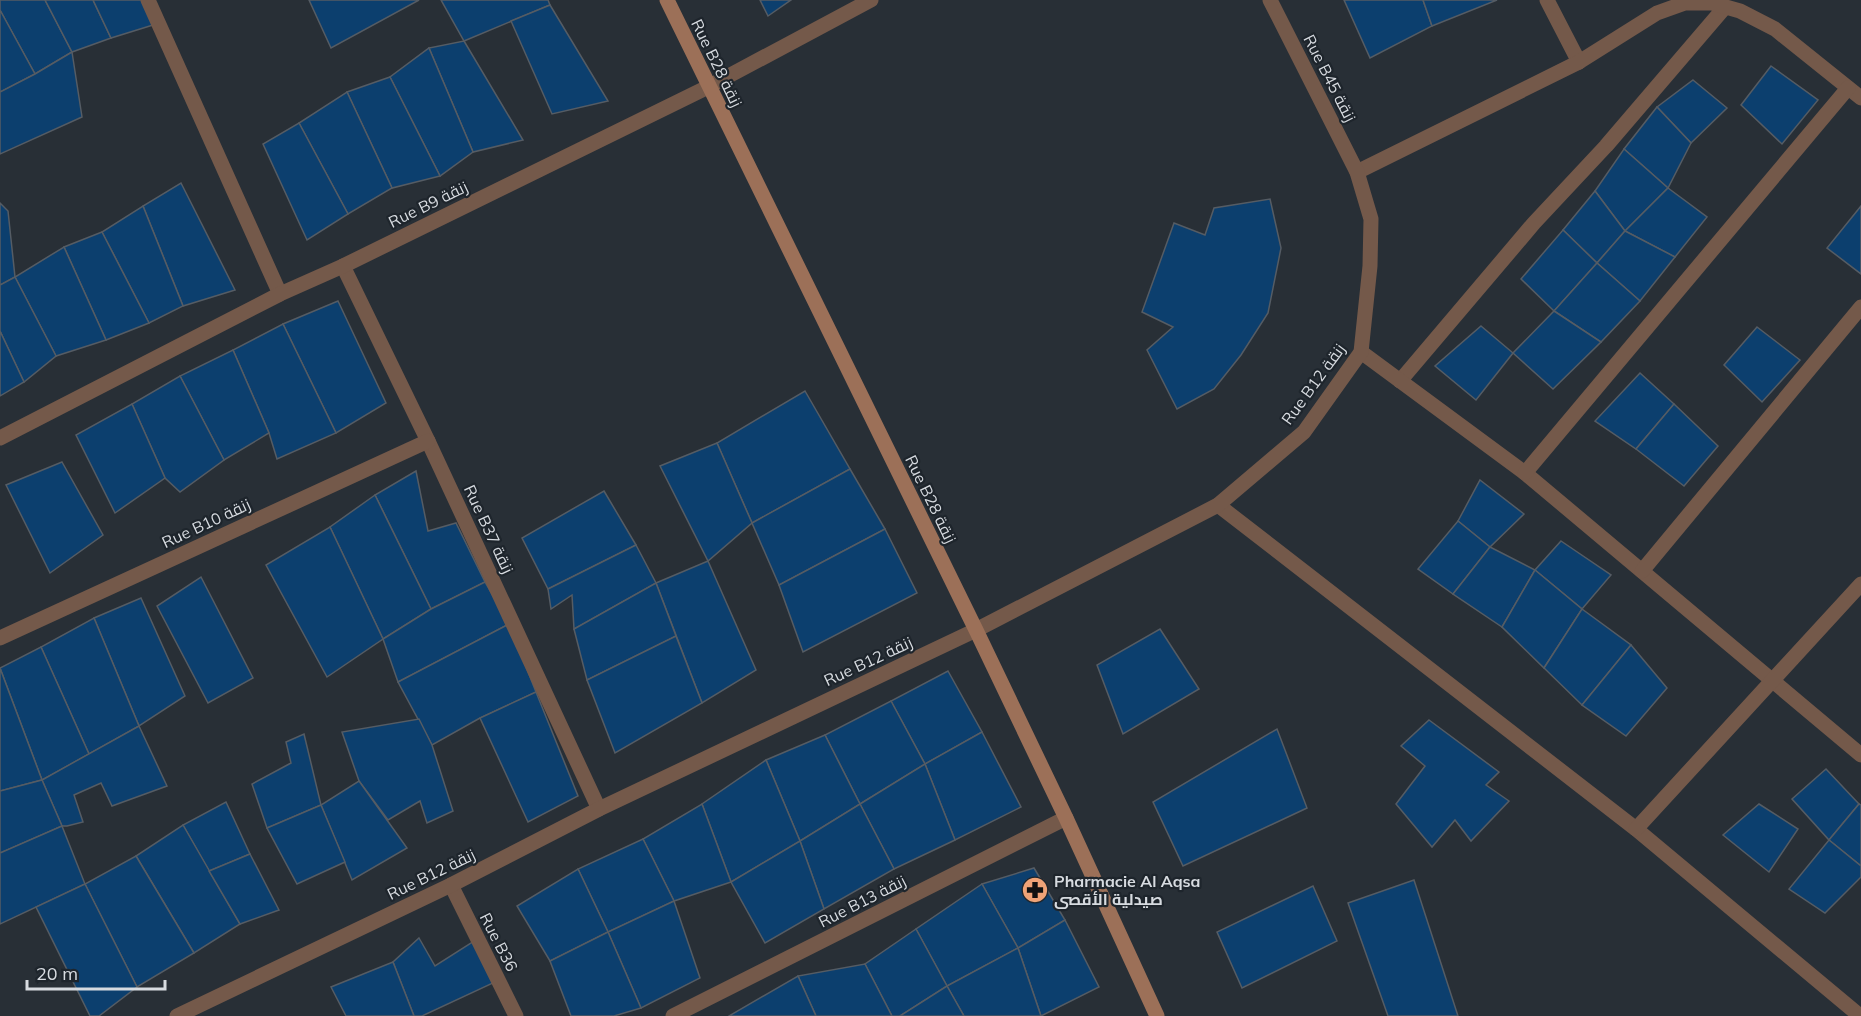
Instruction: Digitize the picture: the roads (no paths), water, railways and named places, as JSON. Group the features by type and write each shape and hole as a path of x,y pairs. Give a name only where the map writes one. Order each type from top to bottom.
{"street":[{"path":"148,0 280,294"},
{"name":"Rue B28 زنقة","path":"667,0 976,630 1157,1016"},
{"name":"Rue B9 زنقة","path":"0,438 280,294 343,266 708,87 872,0"},
{"name":"Rue B45 زنقة","path":"1270,0 1357,172"},
{"path":"1547,0 1579,62"},
{"path":"1357,172 1579,62 1657,13 1685,3 1712,3 1740,11 1775,29 1861,98"},
{"path":"1400,381 1534,224 1606,146 1725,7"},
{"path":"1525,473 1848,88"},
{"name":"Rue B12 زنقة","path":"177,1016 450,885 599,809 976,630 1218,505 1304,432 1360,352 1370,266 1371,219 1357,172"},
{"name":"Rue B37 زنقة","path":"343,266 428,441 599,809"},
{"path":"1642,571 1861,307"},
{"path":"1360,352 1525,473 1861,756"},
{"name":"Rue B10 زنقة","path":"0,638 428,441"},
{"path":"1218,505 1636,829 1860,1016"},
{"path":"1636,829 1861,584"},
{"name":"Rue B13 زنقة","path":"673,1016 1066,818"},
{"name":"Rue B36","path":"450,885 516,1016"}],"place":[{"name":"Pharmacie Al Aqsa صيدلية الأقصى","path":"1035,890"}]}
